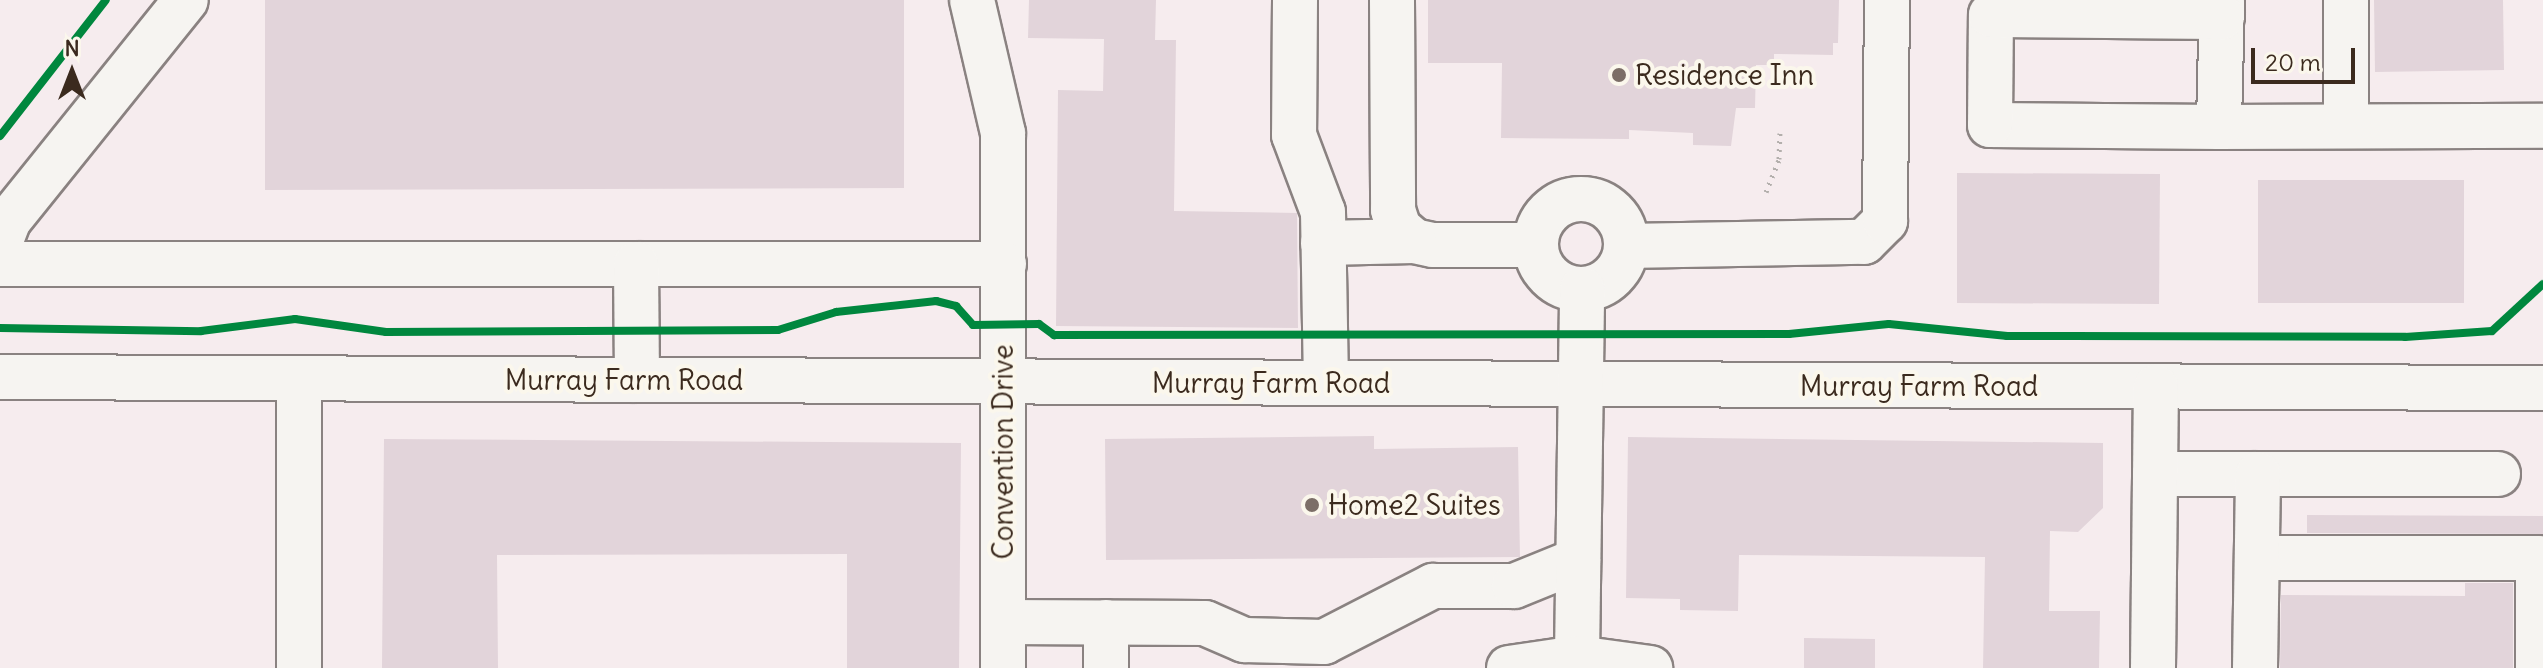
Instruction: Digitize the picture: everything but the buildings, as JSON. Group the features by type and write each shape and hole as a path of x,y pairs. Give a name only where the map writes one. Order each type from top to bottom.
{"street":[{"path":"0,243 9,220 186,0"},
{"name":"Convention Drive","path":"972,0 1003,133 1003,668"},
{"path":"1295,0 1294,135 1323,212 1326,383"},
{"path":"1392,0 1393,210 1399,228 1414,241"},
{"path":"1626,246 1864,242 1885,221 1887,0"},
{"path":"2346,0 2346,123"},
{"path":"2219,127 2222,9 1991,15 1990,125 2219,127 2346,123 2543,126"},
{"path":"1581,198 1609,207 1619,218 1626,246 1617,271 1595,287 1582,289 1555,281 1544,271 1535,245 1537,230 1554,207 1581,198"},
{"path":"1323,243 1414,241 1535,245"},
{"path":"0,264 1004,264"},
{"path":"636,264 637,380"},
{"path":"1577,658 1582,289"},
{"name":"Murray Farm Road","path":"0,377 2543,388"},
{"path":"299,379 299,668"},
{"path":"2153,668 2156,387"},
{"path":"2155,474 2498,474"},
{"path":"2255,668 2258,474"},
{"path":"2257,558 2538,558 2538,668"},
{"path":"1003,622 1205,623 1244,640 1263,654 1324,642 1433,586 1514,586 1578,560"},
{"path":"1106,622 1106,668"},
{"path":"1509,668 1577,658 1650,668"}],"path":[{"path":"1766,192 1779,159 1780,133"}],"cycle path":[{"path":"0,136 106,0"},
{"path":"0,328 201,331 295,319 386,332 778,330 836,312 936,301 956,306 973,325 1039,324 1054,335 1789,334 1889,324 2007,336 2405,337 2492,331 2543,284"}],"place":[{"name":"Residence Inn","path":"1619,75"},
{"name":"Home2 Suites","path":"1312,505"}]}
